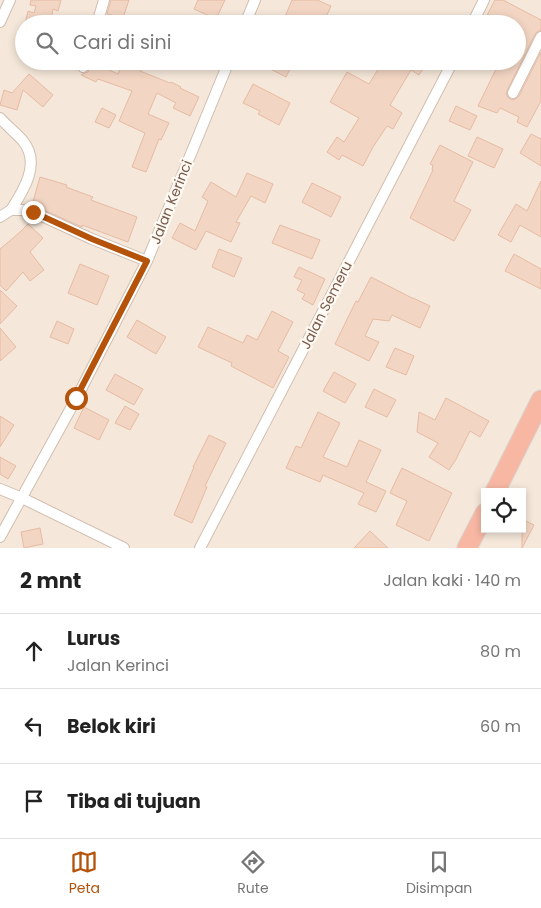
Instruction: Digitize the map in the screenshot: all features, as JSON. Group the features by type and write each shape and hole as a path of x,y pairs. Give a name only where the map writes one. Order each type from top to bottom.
{"highway":[{"path":"497,488 541,400"},
{"path":"467,548 481,521"}],"street":[{"path":"0,22 10,0"},
{"path":"100,15 104,0"},
{"path":"249,15 255,0"},
{"path":"476,15 484,0"},
{"path":"526,67 541,37"},
{"name":"Jalan Kerinci","path":"0,538 76,398 147,261 225,70"},
{"name":"Jalan Semeru","path":"200,548 448,70"},
{"path":"513,93 524,70"},
{"path":"0,118 24,142 30,153 31,164 23,193 11,210 0,217"},
{"path":"11,210 33,212 92,239 147,261"},
{"path":"0,489 124,548"}],"shaded area":[{"path":"0,0 541,0 541,548 0,548"}],"building":[{"path":"31,0 61,0 58,11 53,9 52,15 27,15 28,11 34,13 36,6 30,5"},
{"path":"111,0 129,0 124,15 107,14"},
{"path":"198,0 225,0 218,15 207,15 194,9"},
{"path":"292,0 317,0 331,6 327,15 286,15"},
{"path":"495,0 503,0 541,20 541,30 535,34 526,52 526,15 487,15"},
{"path":"541,52 541,101 527,127 517,122 519,117 500,108 497,113 478,106 496,70 517,70 506,93 510,99 514,100 519,96"},
{"path":"89,70 109,70 118,74 120,70 140,70 171,82 199,97 190,116 173,108 176,103 157,93 148,114 169,123 161,140 159,139 146,172 132,167 145,133 119,121 132,91 98,79 96,82 81,75"},
{"path":"272,70 290,70 286,77"},
{"path":"378,70 411,70 390,105 402,113 393,129 387,126 363,166 342,155 339,160 327,152 337,137 344,142 359,118 330,102 347,72 369,84"},
{"path":"411,70 422,70 419,75"},
{"path":"29,74 53,95 43,107 23,90 17,110 0,105 4,90 12,93"},
{"path":"253,84 290,103 279,125 258,114 260,111 243,103"},
{"path":"456,106 477,116 470,130 449,121"},
{"path":"102,108 116,115 109,128 95,122"},
{"path":"531,134 541,139 541,166 520,153"},
{"path":"477,137 503,149 494,168 468,156"},
{"path":"440,145 473,162 454,201 471,210 454,241 410,218 433,170 433,165 430,164"},
{"path":"247,173 273,184 265,203 251,196 236,222 240,223 231,242 206,231 196,250 172,238 180,223 195,231 208,201 202,197 211,182 236,197"},
{"path":"40,177 67,185 66,187 93,197 91,200 137,217 128,242 82,225 82,227 32,205"},
{"path":"541,181 541,237 520,225 511,242 498,235 516,204 527,211"},
{"path":"312,183 341,197 331,217 302,202"},
{"path":"28,224 43,238 30,252 44,270 30,281 23,272 6,291 0,285 0,249"},
{"path":"280,225 320,240 312,259 272,243"},
{"path":"219,249 242,258 234,277 212,267"},
{"path":"514,254 541,269 541,289 505,271"},
{"path":"80,264 109,276 97,305 68,293"},
{"path":"299,267 325,279 313,305 302,299 305,294 297,290 302,280 294,277"},
{"path":"371,277 430,306 420,328 392,315 389,321 373,319 365,336 379,342 369,361 335,344 356,301 358,302"},
{"path":"0,290 17,306 0,324"},
{"path":"272,311 293,322 278,351 289,357 273,388 231,366 232,363 198,347 208,327 243,343 247,335 257,340"},
{"path":"137,320 166,337 156,354 127,337"},
{"path":"57,321 74,329 68,344 50,337"},
{"path":"0,328 16,347 0,361"},
{"path":"395,348 414,356 406,375 386,367"},
{"path":"334,372 356,384 345,403 323,391"},
{"path":"115,374 143,389 134,405 106,390"},
{"path":"374,389 396,400 387,417 365,407"},
{"path":"446,398 489,421 480,437 470,431 449,470 429,457 438,443 417,432 419,412 435,420"},
{"path":"125,406 139,414 130,430 115,423"},
{"path":"84,407 109,420 99,440 74,428"},
{"path":"318,412 340,423 323,457 347,467 359,440 381,450 366,482 386,491 376,512 358,504 364,493 323,475 320,482 286,468 296,446 301,448"},
{"path":"0,416 14,425 0,447"},
{"path":"209,435 226,443 205,486 207,487 192,523 174,515 193,467"},
{"path":"0,457 16,466 8,479 0,474"},
{"path":"402,468 452,493 429,541 396,525 407,501 390,493"},
{"path":"526,521 534,525 522,548 522,533 526,533"},
{"path":"40,528 43,544 24,548 21,532"},
{"path":"370,531 388,548 354,548"}],"route":[{"path":"33,212 92,239 147,261 76,398"}]}
